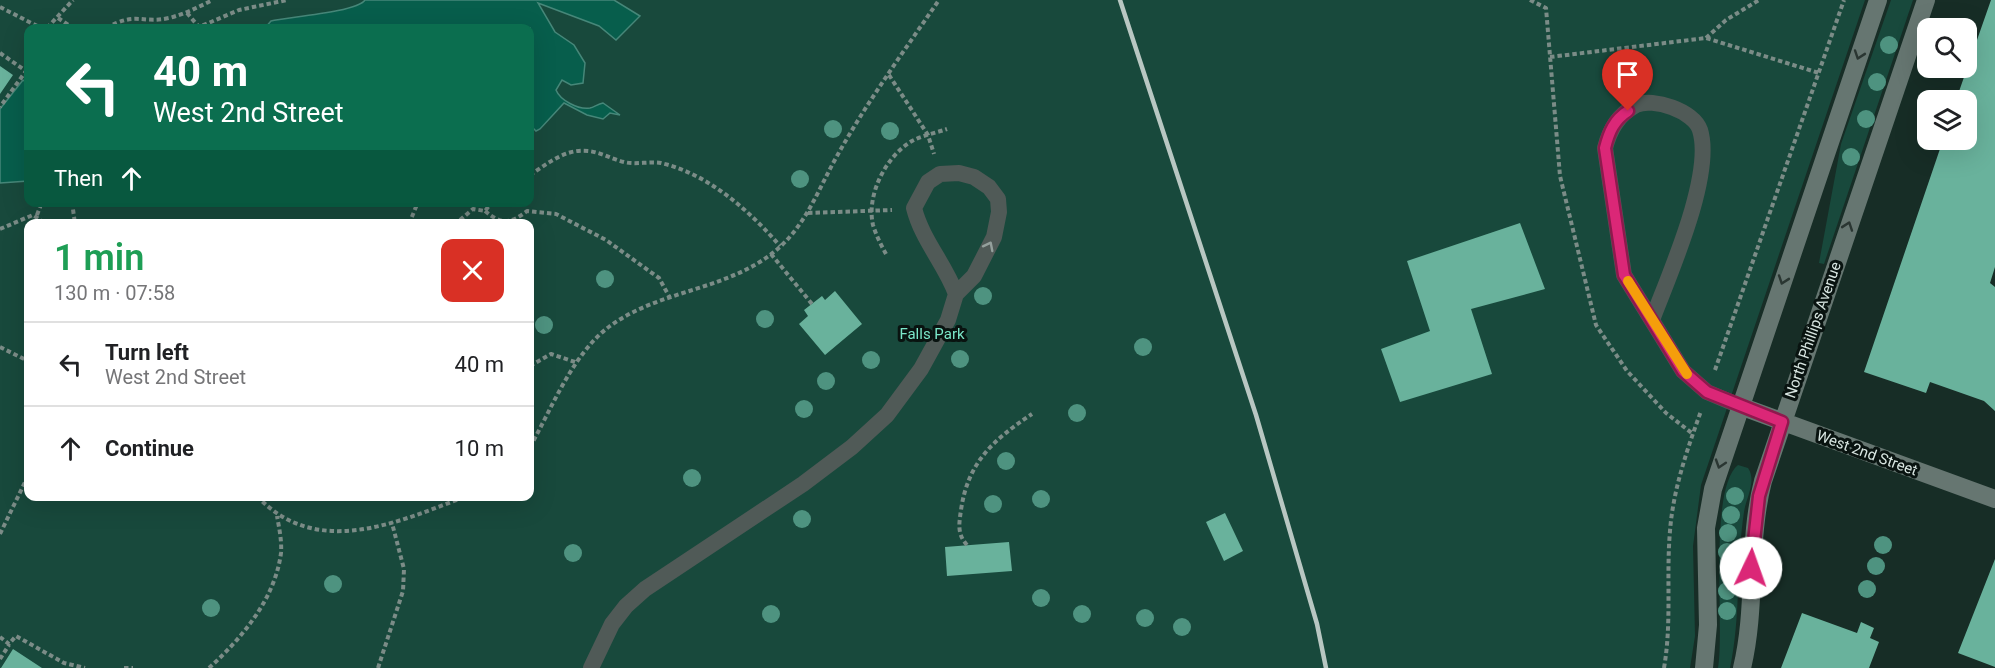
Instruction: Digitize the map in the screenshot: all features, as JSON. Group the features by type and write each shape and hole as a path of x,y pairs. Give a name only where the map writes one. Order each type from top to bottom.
{"street":[{"path":"1704,668 1708,625 1705,567 1709,509 1719,468 1878,0"},
{"name":"North Phillips Avenue","path":"1742,668 1752,604 1752,548 1756,513 1782,422 1926,0"},
{"name":"West 2nd Street","path":"1740,406 1995,499"}],"lane":[{"path":"1652,320 1692,211 1702,157 1700,129 1693,117 1671,106 1639,104 1618,118 1608,135 1605,148 1624,275 1683,371 1707,392 1740,406"},
{"path":"591,668 612,624 645,589 803,484 887,415 938,342 956,294 974,276 999,223 998,199 989,187 974,177 959,173 940,174 928,182 921,191 914,208 918,223 950,277 956,294"}],"path":[{"path":"51,24 73,0"},
{"path":"116,24 133,17 167,19 187,13 213,0"},
{"path":"206,24 239,10 287,0"},
{"path":"534,440 576,362 609,327 670,298 726,280 771,254 797,230 837,156 939,0"},
{"path":"1530,0 1546,8 1560,176 1596,325 1627,371 1666,413 1693,434"},
{"path":"1706,38 1726,20 1759,0"},
{"path":"1664,668 1670,623 1670,530 1683,466 1844,0"},
{"path":"0,7 33,24"},
{"path":"187,13 196,24"},
{"path":"58,18 67,24"},
{"path":"1550,57 1706,38 1819,73"},
{"path":"0,52 24,70"},
{"path":"0,107 24,74"},
{"path":"889,75 928,135 940,174"},
{"path":"886,254 873,224 872,212 876,192 890,162 911,142 947,129"},
{"path":"534,172 560,155 587,150 626,163 657,162 675,167 712,185 759,221 780,246"},
{"path":"37,215 40,207"},
{"path":"484,211 488,207"},
{"path":"808,213 872,212 914,208"},
{"path":"461,219 473,209 484,211 494,219"},
{"path":"517,219 527,211 556,214 606,240 632,258 659,279 670,298"},
{"path":"0,229 26,215 37,215 41,219"},
{"path":"771,254 812,304"},
{"path":"0,347 24,359"},
{"path":"534,364 551,354 576,362"},
{"path":"968,545 962,538 958,527 964,487 972,468 1006,431 1032,414"},
{"path":"0,534 24,484"},
{"path":"262,501 277,516 314,530 343,532 392,523 453,501"},
{"path":"209,668 232,647 266,597 281,551 277,516"},
{"path":"378,668 403,591 404,569 392,523"},
{"path":"0,659 16,636 64,663 85,668"},
{"path":"0,637 9,645"},
{"path":"124,668 133,668"}],"green space":[{"name":"Falls Park","path":"0,0 1865,0 1701,485 1693,546 1695,636 1690,668 0,668"},
{"path":"1891,0 1913,0 1824,264 1819,263 1841,144"},
{"path":"1738,465 1748,468 1751,484 1744,512 1736,629 1730,668 1718,668 1720,529 1723,501 1729,479"}],"shaded area":[{"path":"365,0 614,0 640,16 616,40 599,26 538,3 555,32 574,45 585,63 583,83 571,85 562,80 556,90 558,94 565,101 585,108 603,103 620,115 610,113 603,119 587,115 564,103 540,129 536,131 534,129 534,24 268,24 271,21 336,11"},
{"path":"24,81 24,181 0,183 0,109"}],"building":[{"path":"1991,0 1995,0 1995,267 1990,283 1995,287 1995,411 1984,401 1930,382 1926,393 1864,372 1940,150 1977,150 1977,90 1960,90 1964,78 1977,78 1977,40"},
{"path":"0,66 13,75 0,94"},
{"path":"1520,223 1545,289 1471,309 1492,374 1400,402 1381,349 1430,331 1407,261"},
{"path":"835,291 862,324 825,355 799,324 808,316 804,310 822,296 825,300"},
{"path":"1225,513 1243,551 1224,561 1206,522"},
{"path":"1009,542 1012,571 947,576 945,547"},
{"path":"1995,559 1995,667 1958,653"},
{"path":"1802,613 1857,633 1861,622 1874,628 1870,638 1879,642 1869,668 1781,668"},
{"path":"13,649 42,668 1,668"}],"railway":[{"path":"1120,0 1256,415 1317,624 1326,668"}],"slow traffic":[{"path":"1628,281 1687,374"}],"route":[{"path":"1628,111 1618,118 1608,135 1605,148 1624,275 1683,371 1707,392 1782,422 1759,496 1751,568"}]}
